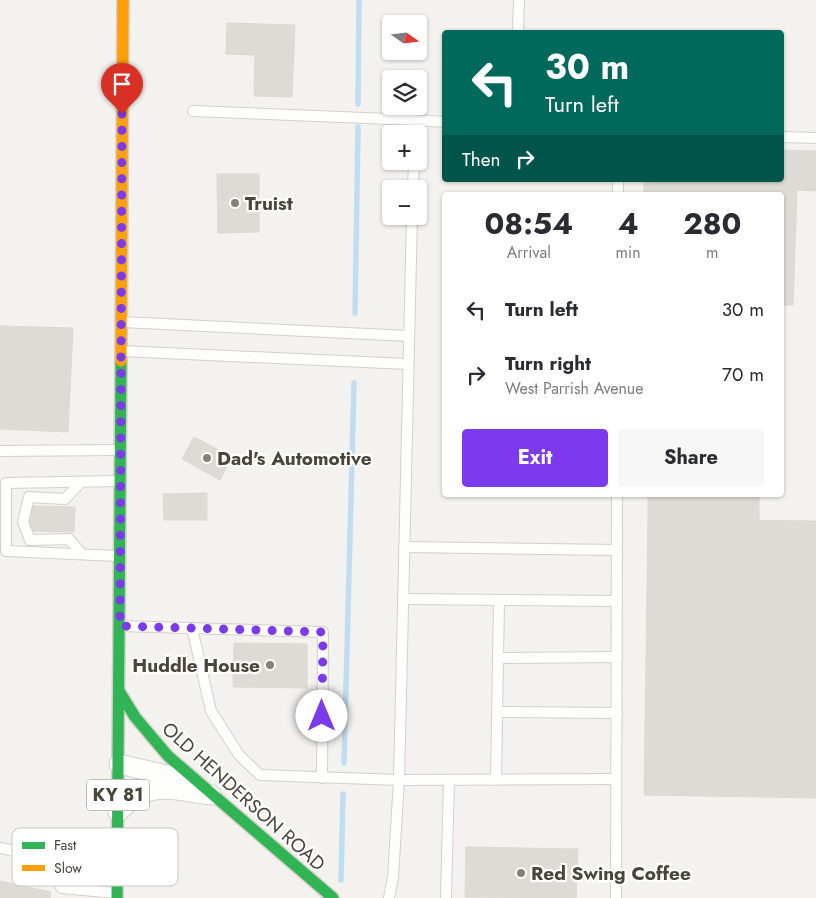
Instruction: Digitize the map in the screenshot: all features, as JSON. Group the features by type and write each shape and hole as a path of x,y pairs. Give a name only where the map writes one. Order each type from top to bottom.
{"main road":[{"name":"KY 81","path":"118,828 123,0"},
{"name":"OLD HENDERSON ROAD","path":"119,691 146,732 168,756 211,795 333,898"}],"street":[{"path":"119,764 184,779 211,795"},
{"path":"118,812 130,800 147,790 161,789 211,795"}],"lane":[{"path":"518,30 519,0"},
{"path":"193,111 442,122"},
{"path":"415,120 415,125"},
{"path":"784,137 816,138"},
{"path":"389,898 393,877 399,780 412,225"},
{"path":"121,322 409,336"},
{"path":"120,351 408,364"},
{"path":"0,451 120,450"},
{"path":"120,481 6,483 6,551 120,556"},
{"path":"80,482 65,499 29,497 23,522 30,540 69,539 81,553"},
{"path":"616,898 617,497"},
{"path":"404,547 617,550"},
{"path":"403,599 617,602"},
{"path":"496,780 499,600"},
{"path":"120,626 323,632 322,778"},
{"path":"192,628 211,711 239,755 260,775 399,780 616,779"},
{"path":"498,658 617,657"},
{"path":"497,712 617,713"},
{"path":"446,898 449,780"},
{"path":"62,893 117,896"}],"building":[{"path":"227,23 295,25 292,97 254,96 255,55 226,54"},
{"path":"784,150 816,151 816,191 797,190 793,305 784,305 784,192 644,192 644,182 784,182"},
{"path":"217,174 259,174 259,232 218,233"},
{"path":"0,326 73,328 68,432 0,429"},
{"name":"Dad's Automotive","path":"194,437 232,457 220,480 182,459"},
{"path":"207,493 207,520 164,520 163,494"},
{"path":"648,497 759,497 759,521 648,519"},
{"path":"30,506 75,507 74,532 29,531"},
{"path":"648,519 816,521 816,798 644,795"},
{"name":"Huddle House","path":"234,643 307,644 307,688 233,687"},
{"name":"Red Swing Coffee","path":"466,847 578,849 576,898 465,897"},
{"path":"0,881 12,884 12,886 23,886 51,892 50,898 0,898"}],"waterway":[{"path":"358,104 359,0"},
{"path":"355,313 358,127"},
{"path":"344,763 354,383"},
{"path":"341,880 343,794"}],"traffic: fast":[{"path":"118,828 121,361"},
{"path":"119,691 135,717 168,756 333,898"},
{"path":"117,886 117,898"}],"traffic: slow":[{"path":"121,361 123,0"}],"place":[{"name":"Truist","path":"235,203"},
{"name":"Dad's Automotive","path":"207,458"},
{"name":"Huddle House","path":"270,665"},
{"name":"Red Swing Coffee","path":"521,873"}],"route":[{"path":"122,114 120,626 323,632 322,716"}]}
